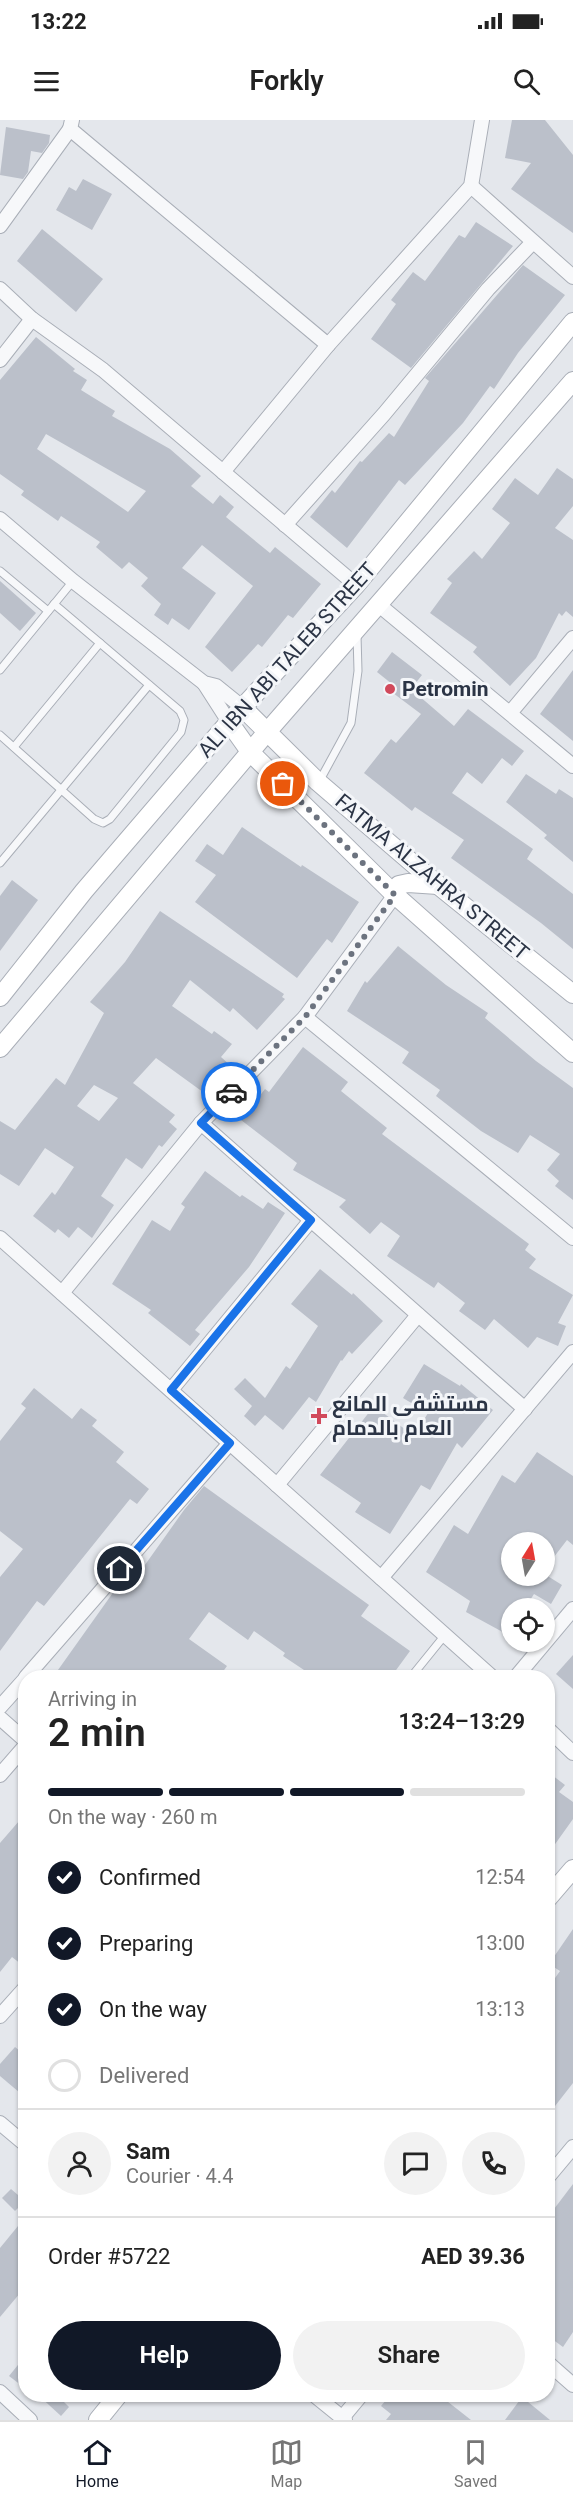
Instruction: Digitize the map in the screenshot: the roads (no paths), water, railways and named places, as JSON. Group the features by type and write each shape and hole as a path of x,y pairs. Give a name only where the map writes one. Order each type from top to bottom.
{"street":[{"path":"223,472 328,345 471,186 482,120"},
{"path":"0,226 71,125 328,345"},
{"path":"471,186 573,277"},
{"path":"285,525 384,414 488,289 533,242"},
{"path":"0,289 32,319 104,370 356,585"},
{"path":"0,360 32,319"},
{"name":"ALI IBN ABI TALEB STREET","path":"0,997 84,891 229,722 356,585 573,322"},
{"path":"0,1048 267,732 573,381"},
{"path":"0,519 73,581 204,683 250,753 395,895 573,1053"},
{"path":"379,605 573,766"},
{"path":"510,713 573,638"},
{"path":"204,683 216,686 242,707"},
{"name":"FATMA ALZAHRA STREET","path":"242,707 318,782 438,885 573,994"},
{"path":"62,1293 201,1123 305,1017 395,895 399,885 408,883 438,885"},
{"path":"305,1017 573,1238"},
{"path":"201,1123 525,1409"},
{"path":"171,1390 311,1220"},
{"path":"0,1238 484,1670"},
{"path":"277,1485 418,1315"},
{"path":"381,1578 573,1352"},
{"path":"32,1670 230,1443"},
{"path":"522,1670 573,1609"},
{"path":"0,1707 18,1686"},
{"path":"0,1718 18,1735"},
{"path":"555,1736 573,1754"},
{"path":"0,1775 18,1753"},
{"path":"555,1890 573,1869"},
{"path":"0,2016 18,1996"},
{"path":"0,2123 18,2138"},
{"path":"555,2169 573,2147"},
{"path":"555,2369 573,2385"},
{"path":"0,2392 30,2420"},
{"path":"98,2420 113,2402"},
{"path":"323,2402 344,2419 357,2402"}],"lane":[{"path":"0,571 48,611"},
{"path":"0,670 73,581"},
{"path":"0,735 94,819 103,822 110,819 181,732 184,720 180,711 54,604"},
{"path":"318,782 351,723 358,671 357,630"},
{"path":"14,747 100,644"},
{"path":"0,863 63,791 149,685"},
{"path":"419,1670 446,1635"}],"place":[{"name":"Petromin","path":"390,689"},
{"name":"مستشفى المانع العام بالدمام","path":"319,1416"}]}
